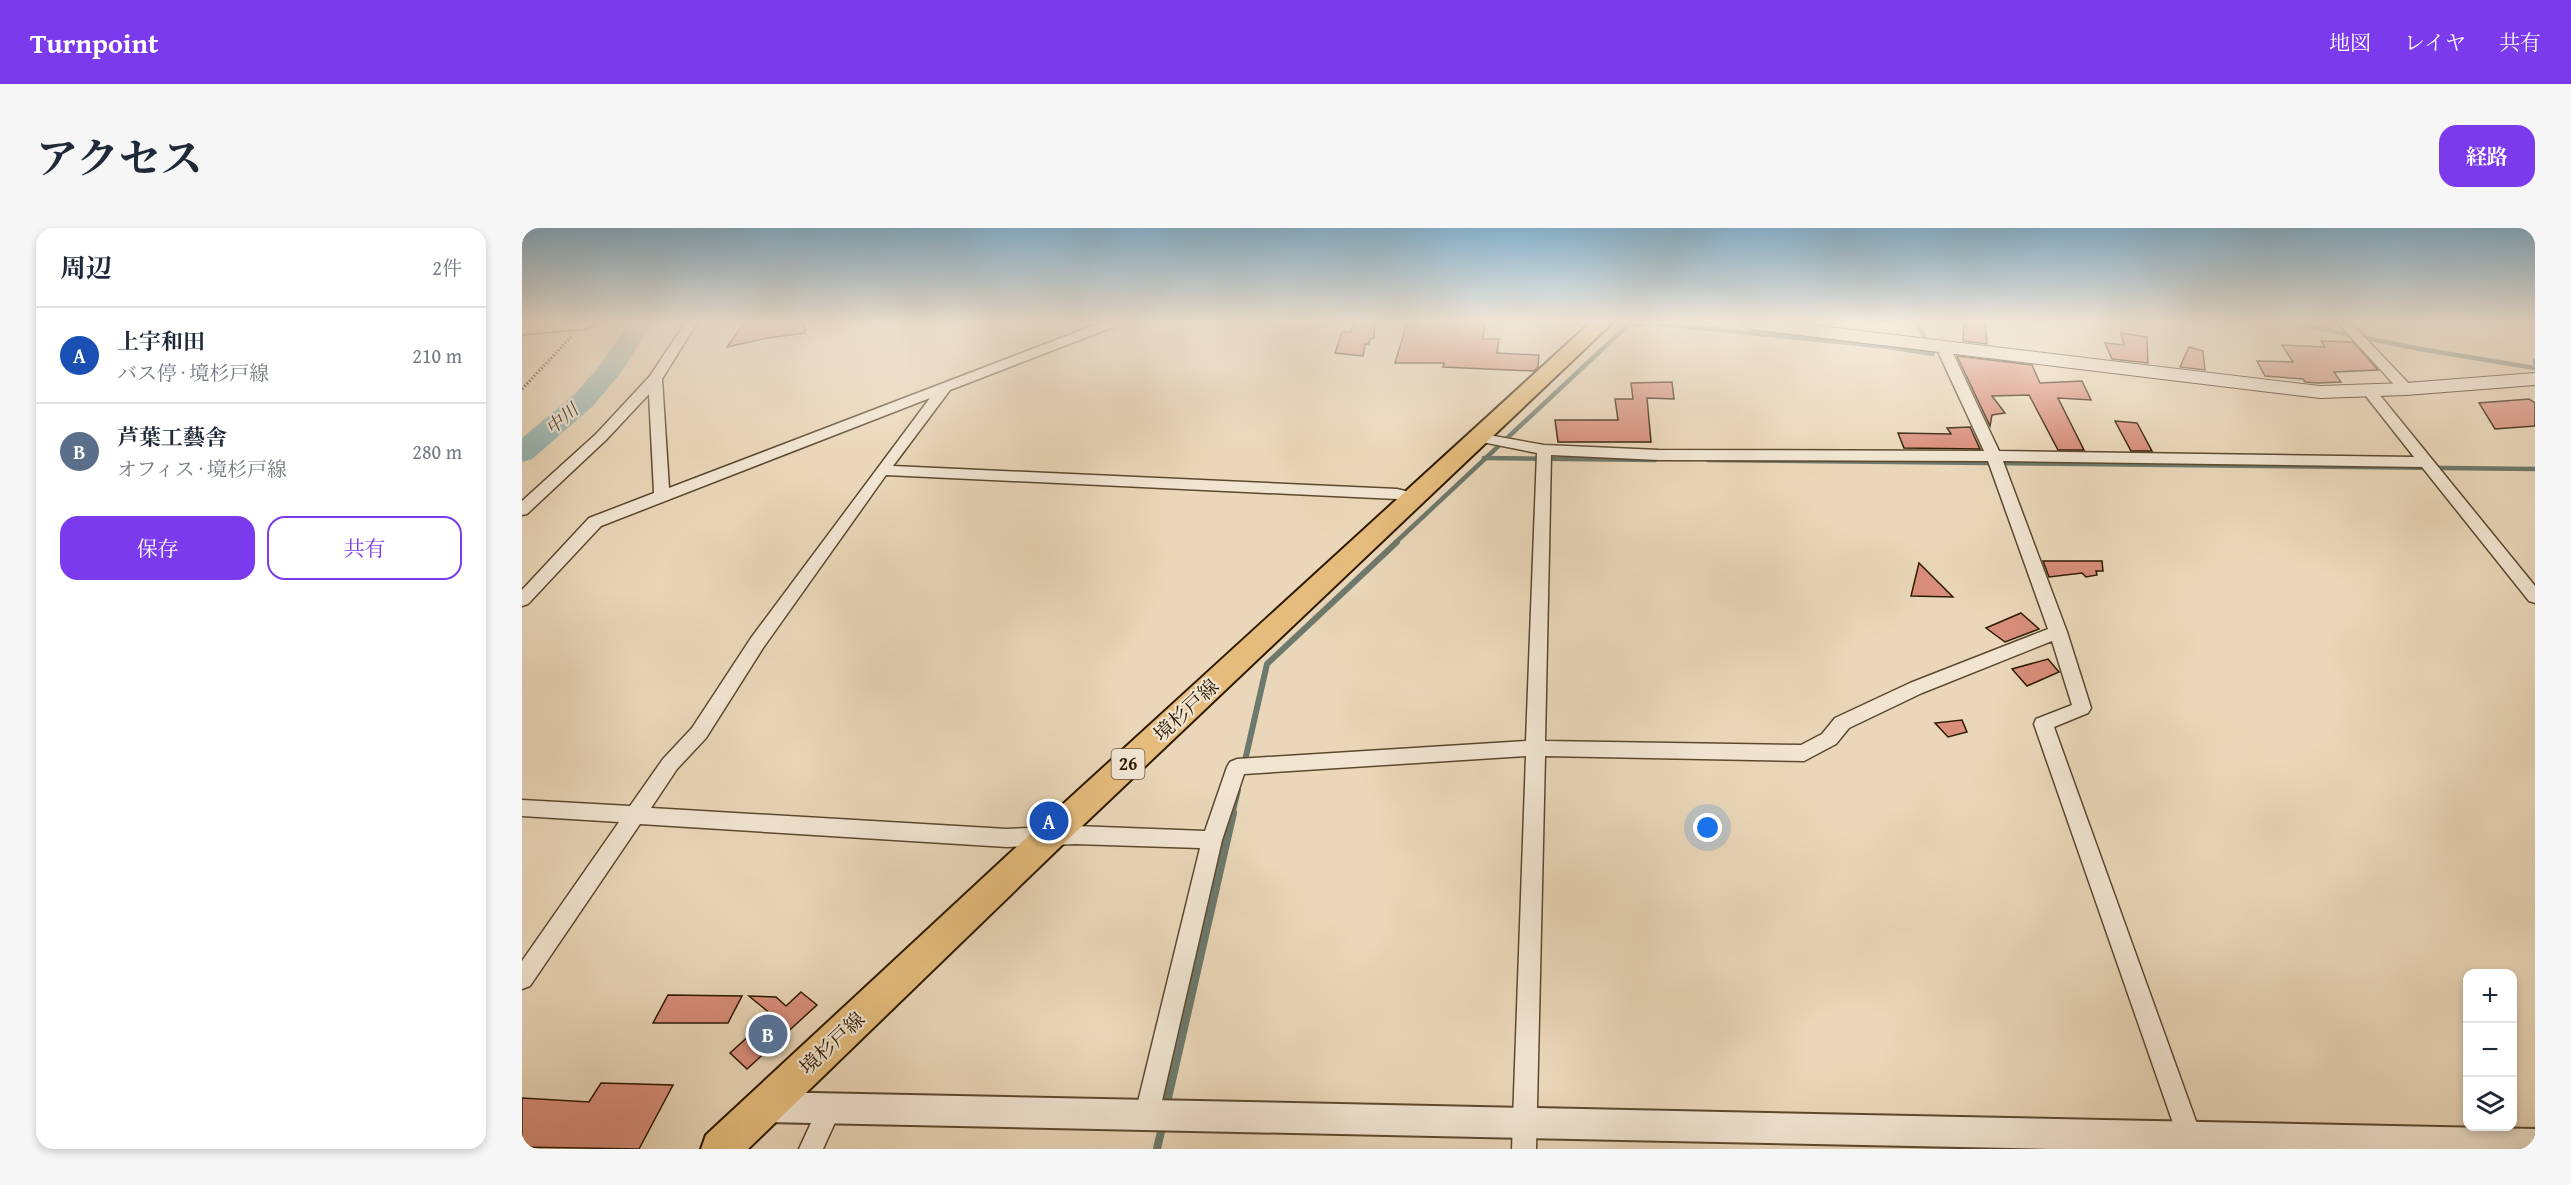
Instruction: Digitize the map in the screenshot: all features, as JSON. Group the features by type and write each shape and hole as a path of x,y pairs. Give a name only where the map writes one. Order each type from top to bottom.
{"main road":[{"name":"境杉戸線","path":"720,1149 1049,837 1555,366"},
{"path":"2104,366 2320,392 2406,389 2535,379"}],"street":[{"path":"522,510 601,437 655,379 663,366"},
{"path":"522,600 595,522 998,366"},
{"path":"1952,366 1994,456 2058,632 2082,708 2043,724 2192,1142"},
{"path":"2384,366 2406,389"},
{"path":"655,379 662,495"},
{"path":"522,979 670,764 705,724 757,643 946,386"},
{"path":"2369,391 2535,597"},
{"path":"1477,437 1544,450 1659,455 1994,456 2428,462"},
{"path":"1524,1136 1544,450"},
{"path":"882,470 1397,494 1413,498"},
{"path":"1146,1114 1212,840 1237,767 1537,748 1804,753 1829,739 1842,723 1916,688 2058,632"},
{"path":"522,808 1007,838 1075,835 1212,840"},
{"path":"765,1107 1146,1114 1524,1136 2535,1144"},
{"path":"811,1149 831,1107"}],"path":[{"path":"522,389 544,366"}],"building":[{"path":"1443,366 1538,366 1534,371"},
{"path":"1962,366 2032,366 2040,383 2082,381 2091,400 2058,398 2084,450 2058,450 2029,395 1992,396 2005,413 1992,415 1990,426"},
{"path":"2205,366 2205,370 2180,367"},
{"path":"2260,366 2374,366 2378,370 2334,372 2341,382 2317,383 2305,382 2303,379 2265,376"},
{"path":"1672,382 1674,399 1647,398 1651,442 1558,442 1555,420 1618,420 1615,399 1633,399 1631,383"},
{"path":"2529,399 2535,403 2535,426 2495,429 2479,403"},
{"path":"2115,421 2137,423 2152,451 2131,451"},
{"path":"1970,427 1980,449 1904,448 1898,433 1951,434 1947,428"},
{"path":"2043,561 2102,561 2103,571 2096,571 2097,575 2086,577 2082,573 2049,577"},
{"path":"1919,563 1953,597 1911,596"},
{"path":"2021,613 2039,629 2005,642 1986,628"},
{"path":"2048,659 2059,672 2027,686 2012,669"},
{"path":"1962,720 1967,732 1948,737 1935,723"},
{"path":"801,992 817,1005 747,1069 730,1053 772,1015 749,996 776,997 786,1006"},
{"path":"668,995 742,996 728,1023 653,1023"},
{"path":"601,1083 673,1085 639,1149 522,1147 522,1098 589,1102"}],"waterway":[{"name":"中川","path":"522,453 584,400 612,366"},
{"path":"1486,458 1584,366"},
{"path":"2523,366 2535,368"},
{"path":"1395,543 1486,458"},
{"path":"1486,458 1655,460"},
{"path":"1708,460 2535,469"},
{"path":"1244,765 1267,664 1397,542"},
{"path":"1232,815 1238,790"},
{"path":"1166,1107 1233,813"},
{"path":"1157,1149 1163,1123"}],"place":[{"name":"上宇和田","path":"1049,821"},
{"name":"芦葉工藝舎","path":"768,1034"}]}
